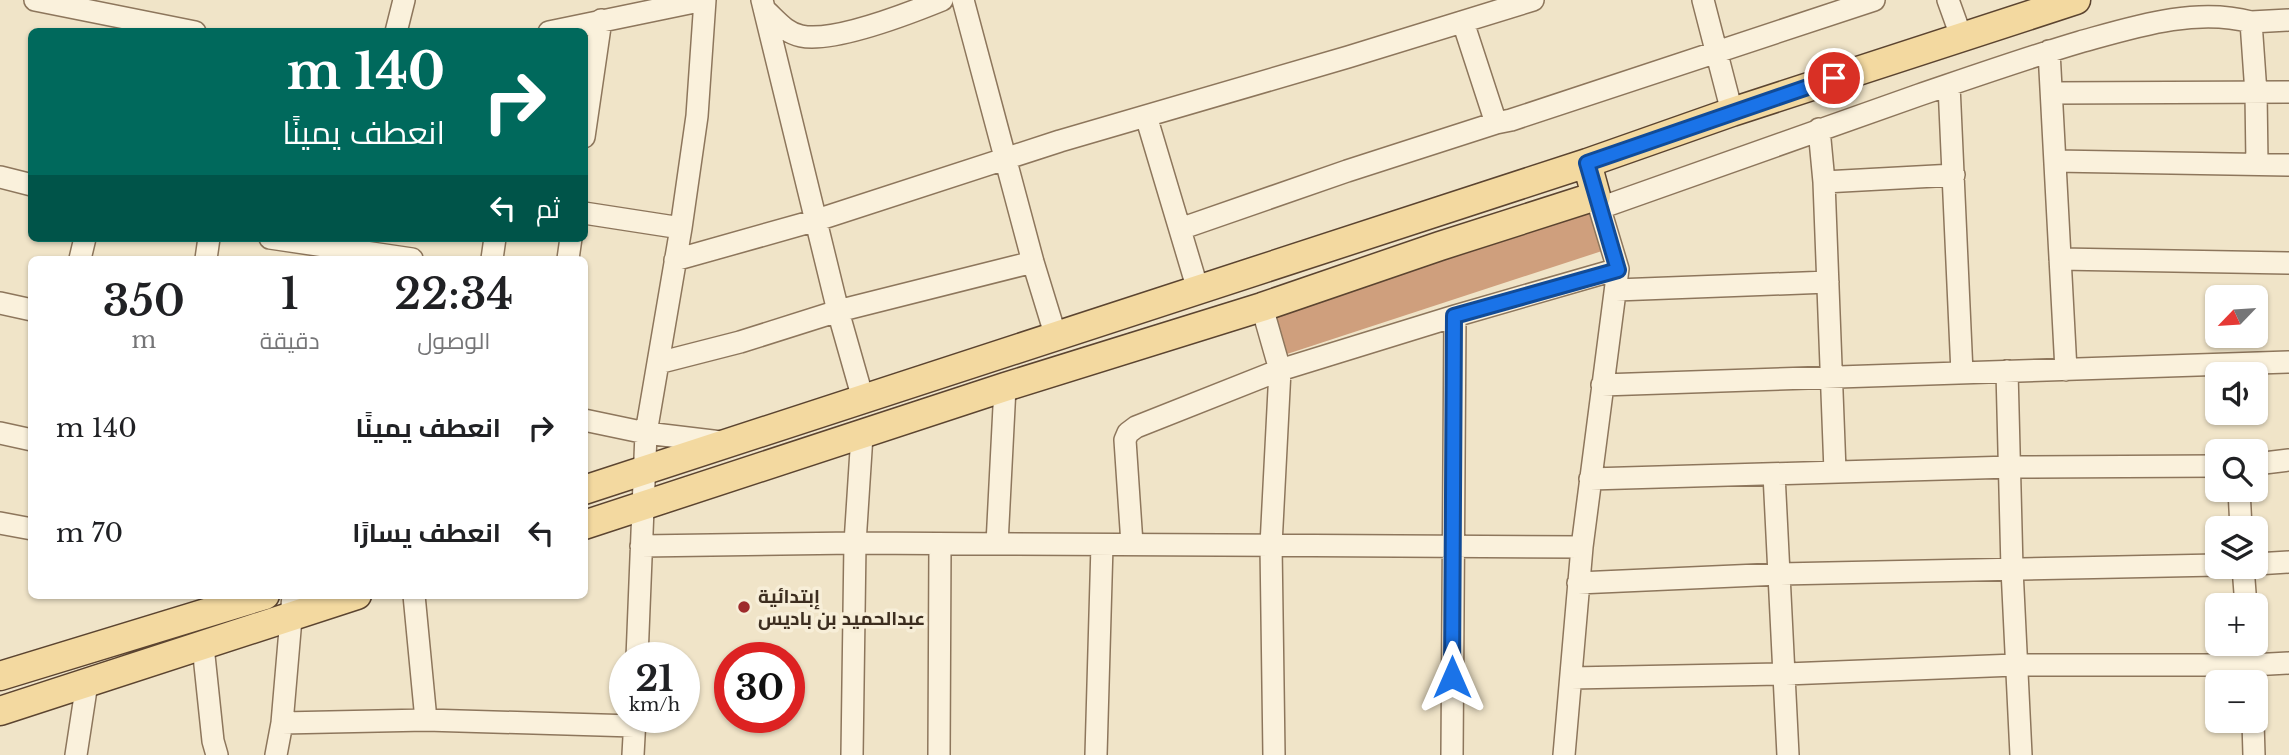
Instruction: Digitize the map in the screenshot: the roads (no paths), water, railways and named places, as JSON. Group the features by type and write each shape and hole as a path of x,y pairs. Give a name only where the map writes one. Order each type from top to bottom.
{"main road":[{"path":"588,489 1587,163 1732,112 2076,0"},
{"path":"588,524 1005,387 1262,307 1440,246 1598,202 1587,163"},
{"path":"0,676 252,599"},
{"path":"0,711 202,646 293,606 334,599"}],"street":[{"path":"35,0 177,28"},
{"path":"398,28 404,0"},
{"path":"566,28 704,0 697,116 646,433 638,642"},
{"path":"759,4 791,33 814,37 853,30 942,0"},
{"path":"963,0 1056,337"},
{"path":"675,260 1533,0"},
{"path":"1703,0 1732,112"},
{"path":"1180,229 1347,171 1511,120 1874,0"},
{"path":"1948,0 1961,36"},
{"path":"759,4 863,399"},
{"path":"1564,755 1582,547 1617,280 1598,202 2049,51 2138,26 2222,16 2251,22 2289,20"},
{"path":"588,109 601,20"},
{"path":"1463,22 1496,123"},
{"path":"2251,22 2257,163"},
{"path":"2049,51 2066,370"},
{"path":"1949,85 1962,373"},
{"path":"2052,93 2289,92"},
{"path":"1146,116 1198,290"},
{"path":"1819,129 1824,182 1835,471"},
{"path":"2055,161 2257,163 2289,171"},
{"path":"1824,182 1955,176"},
{"path":"0,177 28,184"},
{"path":"588,214 681,228"},
{"path":"312,242 407,251"},
{"path":"2060,259 2289,263"},
{"path":"658,363 1033,261"},
{"path":"1132,544 1125,451 1128,433 1136,427 1280,370 1454,316 1617,280 1828,282"},
{"path":"0,303 28,309"},
{"path":"1262,307 1280,370 1271,545 1274,755"},
{"path":"1452,755 1454,316"},
{"path":"1602,385 2289,362"},
{"path":"2007,371 2015,665 2021,755"},
{"path":"997,544 1005,387"},
{"path":"588,421 646,433 727,443"},
{"path":"0,433 28,439"},
{"path":"852,755 855,543 862,435"},
{"path":"2268,463 2289,460"},
{"path":"1590,479 2011,467 2205,466"},
{"path":"1774,474 1788,755"},
{"path":"0,523 28,528"},
{"path":"641,546 855,543 1582,547"},
{"path":"939,755 940,544"},
{"path":"1096,755 1102,545"},
{"path":"2268,563 2289,562"},
{"path":"1578,583 1780,574 2205,565"},
{"path":"414,599 426,720"},
{"path":"276,755 282,723 293,606"},
{"path":"202,646 217,755"},
{"path":"1571,678 1786,674 2015,665 2289,663"},
{"path":"76,755 87,683"},
{"path":"282,723 426,720 609,722"},
{"path":"633,755 634,733"},
{"path":"2253,733 2254,755"}],"place":[{"name":"إبتدائية عبدالحميد بن باديس","path":"744,607"}]}
